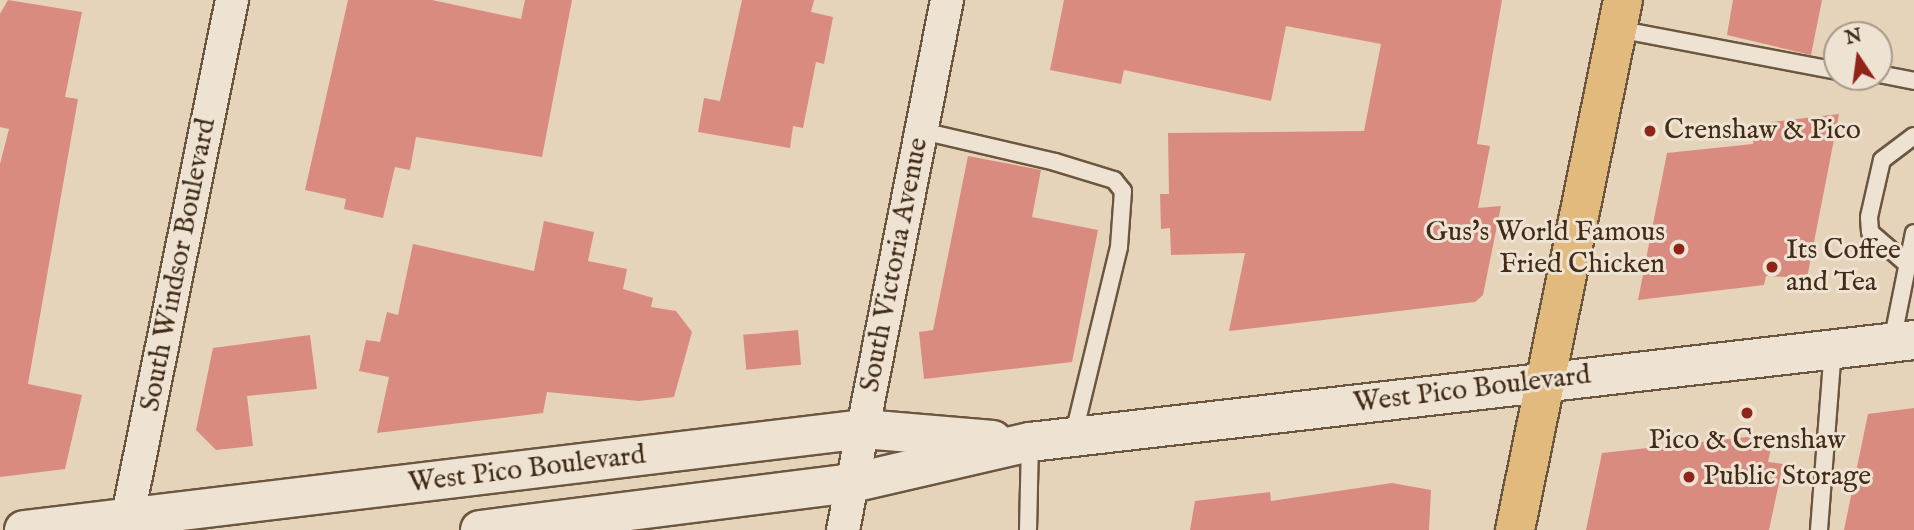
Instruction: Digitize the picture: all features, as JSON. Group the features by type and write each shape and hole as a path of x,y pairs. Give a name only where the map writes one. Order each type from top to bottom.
{"main road":[{"path":"1515,530 1620,14"},
{"name":"West Pico Boulevard","path":"480,530 617,522 852,483 1030,442 1545,380 1903,341"},
{"name":"West Pico Boulevard","path":"24,530 127,524 863,429 1030,442"}],"street":[{"name":"South Windsor Boulevard","path":"127,524 232,0"},
{"name":"South Victoria Avenue","path":"843,530 947,0"}],"lane":[{"path":"1620,14 1823,67"},
{"path":"1893,76 1914,80"},
{"path":"922,131 1067,165 1114,180 1123,191 1119,247 1073,437"},
{"path":"1908,265 1870,232 1869,217 1882,160 1914,136"},
{"path":"1903,341 1908,265 1914,233"},
{"path":"1819,530 1833,349"},
{"path":"1028,530 1030,442"}],"building":[{"path":"8,0 82,12 65,97 78,99 28,384 82,395 65,469 0,477 0,164 9,129 0,127 0,14"},
{"path":"348,0 432,0 521,19 525,0 572,0 542,157 416,137 410,170 395,167 383,218 344,209 346,199 305,190"},
{"path":"742,0 814,0 811,12 833,17 824,64 816,62 803,128 793,126 790,148 698,132 704,98 720,101"},
{"path":"1064,0 1502,0 1477,144 1490,146 1478,208 1501,206 1483,295 1475,302 1229,331 1245,253 1171,255 1170,228 1161,229 1160,194 1169,194 1168,133 1364,131 1381,44 1286,26 1271,101 1124,70 1121,84 1050,70"},
{"path":"1733,0 1822,0 1811,55 1727,35"},
{"path":"1839,114 1807,278 1766,276 1764,285 1638,300 1667,153 1753,144 1756,124"},
{"path":"968,156 1041,170 1032,217 1098,230 1072,362 924,379 919,332 933,330"},
{"path":"544,221 594,232 588,261 627,269 623,289 653,298 651,307 676,311 692,332 674,397 639,401 547,392 543,413 377,433 389,377 359,371 366,340 380,342 387,312 398,315 413,244 534,271"},
{"path":"798,330 801,365 746,370 743,335"},
{"path":"310,335 317,389 247,396 253,446 216,450 196,430 213,348"},
{"path":"1914,408 1914,530 1844,530 1868,414"},
{"name":"Public Storage","path":"1774,434 1768,462 1783,464 1769,530 1586,530 1602,453"},
{"path":"1392,483 1431,490 1429,530 1190,530 1195,501 1270,492 1271,501"}],"place":[{"name":"Crenshaw & Pico","path":"1650,131"},
{"name":"Gus's World Famous Fried Chicken","path":"1679,249"},
{"name":"Its Coffee and Tea","path":"1772,267"},
{"name":"Pico & Crenshaw","path":"1747,413"},
{"name":"Public Storage","path":"1689,477"}]}
